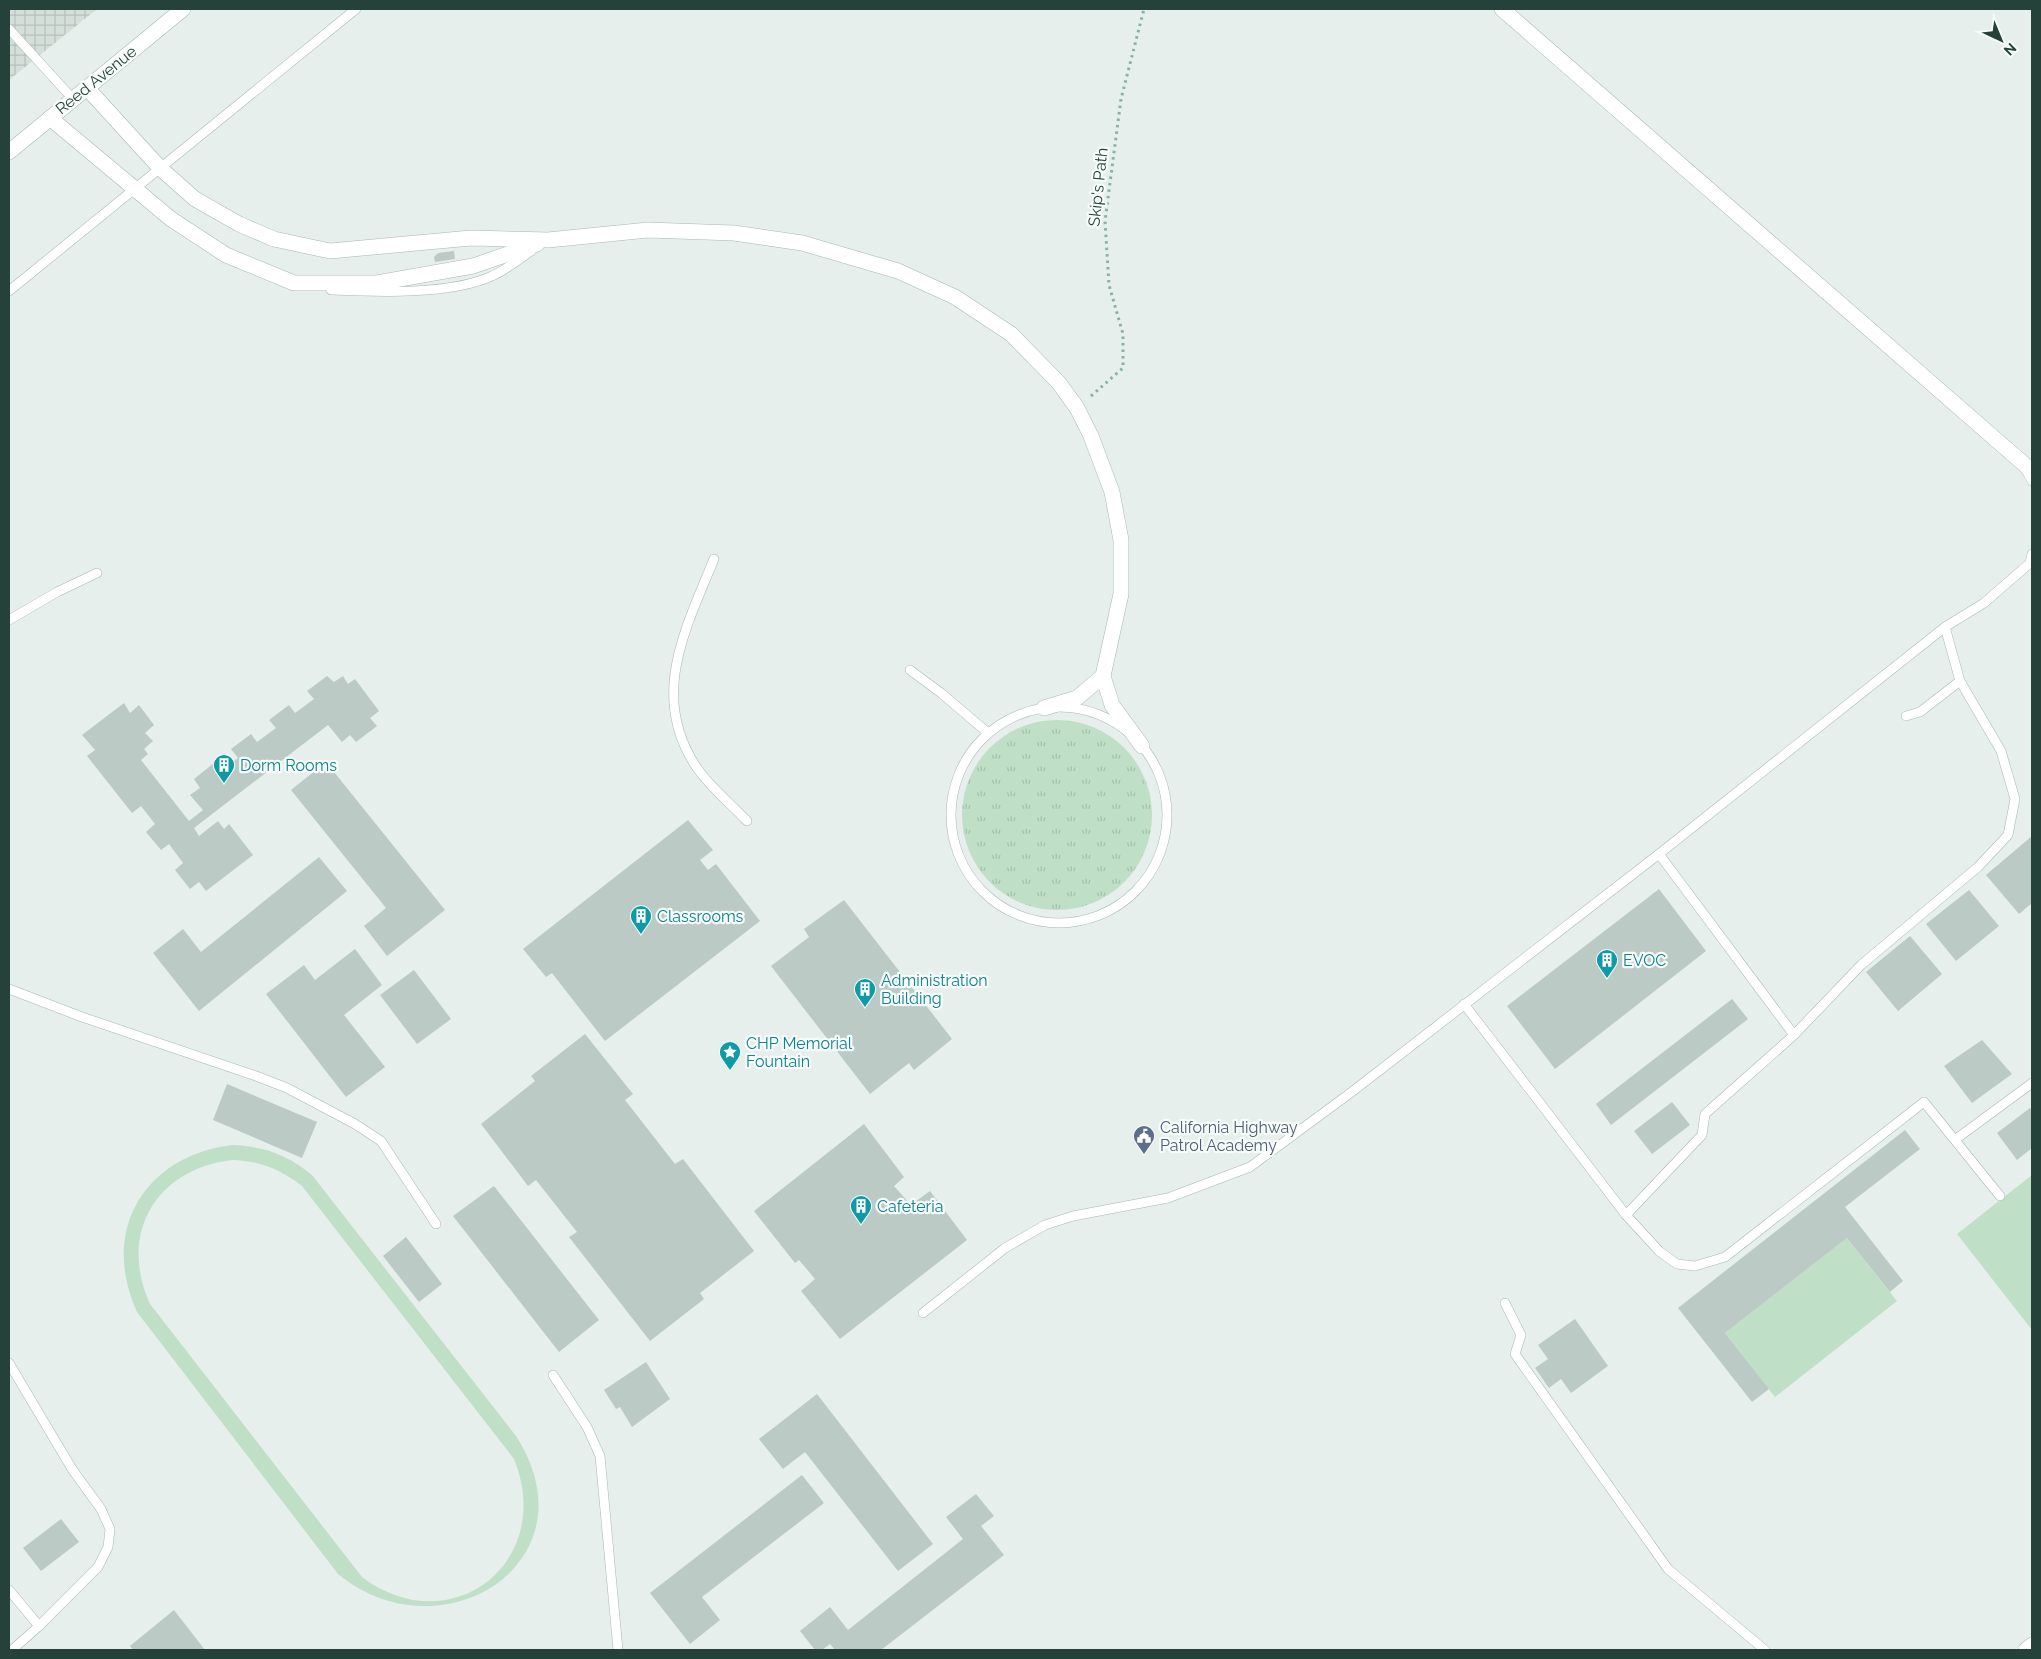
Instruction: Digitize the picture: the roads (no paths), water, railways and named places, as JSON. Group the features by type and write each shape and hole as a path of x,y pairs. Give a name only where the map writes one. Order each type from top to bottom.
{"street":[{"name":"Reed Avenue","path":"9,152 183,9"},
{"path":"1502,9 2032,470"},
{"path":"87,88 160,168 195,199 239,224 274,239 330,252 471,238 548,240 648,230 734,233 802,243 898,271 955,297 1011,334 1058,383 1077,408 1091,436 1112,492 1120,540 1121,594 1103,676 1112,705 1142,746"},
{"path":"50,118 132,189 171,219 226,254 294,283 377,283 473,266 548,240"},
{"path":"1044,708 1077,698 1103,676"},
{"path":"2026,1650 2032,1645"}],"lane":[{"path":"9,291 95,223 132,189 356,9"},
{"path":"9,29 73,99"},
{"path":"2020,459 2032,481"},
{"path":"714,559 680,646 673,688 673,706 676,726 686,750 698,770 747,821"},
{"path":"923,1313 1006,1248 1045,1225 1073,1216 1168,1198 1250,1167 1353,1091 1659,854 1945,628 1984,603 2032,560"},
{"path":"9,620 57,592 97,573"},
{"path":"1626,1214 1702,1135 1705,1114 1794,1035 1860,965 1978,867 2008,835 2015,799 2001,751 1960,681 1945,628"},
{"path":"910,670 941,692 988,733"},
{"path":"1906,716 1920,712 1960,681"},
{"path":"1044,708 1071,708 1098,714 1122,727 1142,746 1152,760 1165,793 1166,829 1156,863 1135,892 1105,913 1067,923 1029,920 994,902 968,874 958,857 950,819 951,800 956,781 969,755 988,733 1014,717 1044,708"},
{"path":"1659,854 1794,1035"},
{"path":"9,990 287,1088 355,1124 381,1141 436,1224"},
{"path":"1464,1004 1626,1214 1659,1251 1677,1264 1695,1266 1725,1257 1924,1102 1956,1139 2000,1196"},
{"path":"1956,1139 2032,1083"},
{"path":"1505,1303 1521,1335 1515,1354 1668,1569 1764,1650"},
{"path":"9,1363 72,1469 101,1509 110,1529 108,1547 98,1567 12,1650"},
{"path":"553,1375 588,1427 600,1456 618,1650"},
{"path":"9,1590 39,1626"}],"place":[{"name":"Dorm Rooms","path":"224,784"},
{"name":"Classrooms","path":"641,935"},
{"name":"EVOC","path":"1607,979"},
{"name":"Administration Building","path":"865,1008"},
{"name":"CHP Memorial Fountain","path":"730,1071"},
{"name":"California Highway Patrol Academy","path":"1144,1155"},
{"name":"Cafeteria","path":"861,1225"}]}
